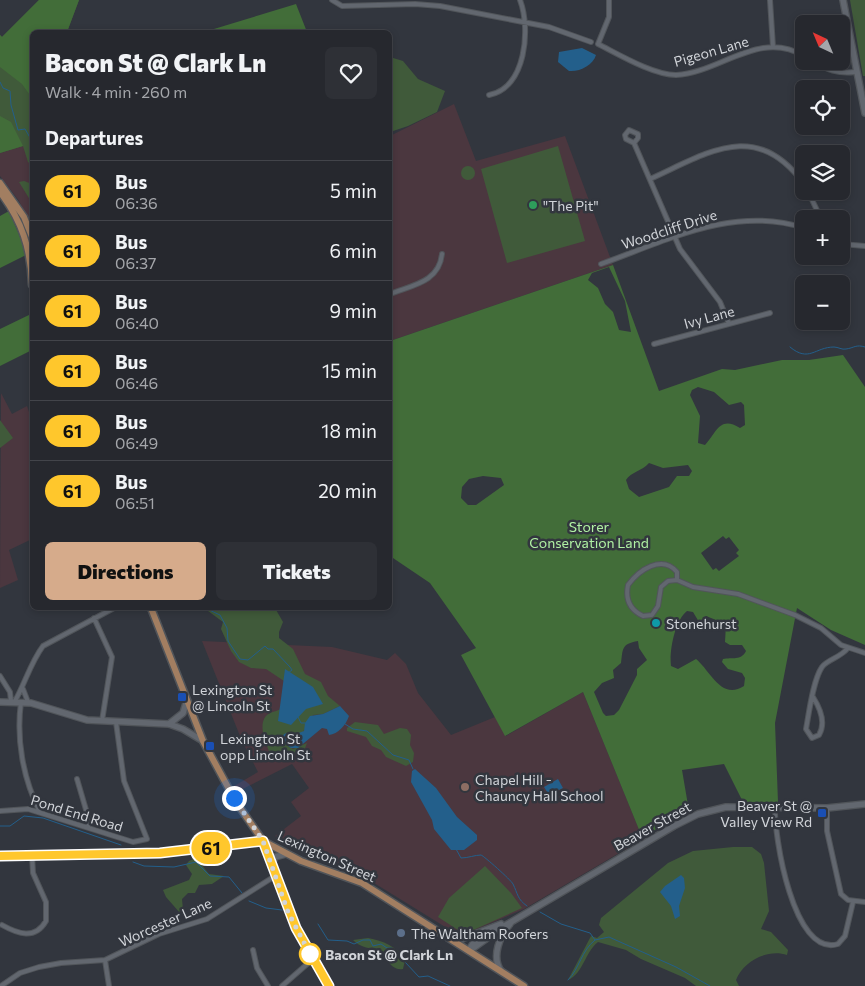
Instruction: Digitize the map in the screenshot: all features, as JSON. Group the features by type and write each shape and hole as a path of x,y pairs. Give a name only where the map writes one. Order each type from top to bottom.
{"main road":[{"path":"843,0 855,72 865,113"},
{"path":"0,183 21,212 30,232"},
{"path":"0,192 16,216 25,236 30,258"},
{"name":"Lexington Street","path":"151,610 203,741 236,802 263,841 286,854 362,883 524,986"},
{"path":"169,724 183,713 187,700"},
{"path":"0,702 28,702 77,718 169,724 183,728 203,741"},
{"name":"Beaver Street","path":"469,951 477,939 501,928 693,816 726,806 827,808 864,804"},
{"path":"0,856 166,853 263,841 296,928 329,986"},
{"path":"272,866 275,857 286,854"},
{"path":"452,939 462,939 524,914"},
{"path":"502,972 497,960 499,944 504,931 516,919"}],"street":[{"path":"332,0 342,6 425,4 561,30 591,42"},
{"path":"489,95 502,90 516,73 522,53 524,22 520,0"},
{"name":"Pigeon Lane","path":"609,0 609,17 598,44 636,63 668,74 677,75 746,52 774,47 787,48 795,52"},
{"path":"770,0 774,47"},
{"path":"828,70 842,74 855,72"},
{"path":"634,142 689,263 720,302 728,324"},
{"path":"650,179 719,149 742,145 754,147 776,158 795,176"},
{"name":"Woodcliff Drive","path":"600,264 709,226 739,220 774,221 795,226"},
{"path":"850,245 865,246"},
{"path":"392,293 430,277 439,268 442,254"},
{"name":"Ivy Lane","path":"654,344 770,312"},
{"path":"677,580 678,576 674,568 656,563 628,586 627,599 630,606 643,616 652,614 658,606 661,587 668,581 677,580 694,587 738,594 796,615 821,628 848,648 865,653"},
{"path":"16,701 23,689 34,660 44,646 110,610"},
{"path":"94,618 112,657 102,721"},
{"path":"813,697 823,726 819,735 812,738 806,729 813,697 822,666 840,657 848,648"},
{"path":"0,676 16,701 22,759 27,781 40,812"},
{"path":"23,689 28,702"},
{"name":"Pond End Road","path":"0,812 19,808 40,812 133,842 147,839 124,781 116,722"},
{"path":"77,779 89,820 88,827"},
{"path":"775,807 776,835 783,867 794,908 802,924 823,943 829,946 838,944 845,936 853,902"},
{"path":"827,808 827,831 841,894 853,902 865,902"},
{"path":"2,925 19,934 28,934 36,932 46,921 46,902 33,873 32,855"},
{"name":"Worcester Lane","path":"1,986 20,973 39,967 61,963 105,960 159,934 207,919 275,876"},
{"path":"253,950 257,968 268,986"},
{"path":"282,986 313,959"},
{"path":"105,960 109,986"}],"shaded area":[{"path":"454,104 476,161 565,136 613,265 392,340 392,135"},
{"path":"30,144 30,223 19,201 0,176 0,153"},
{"path":"1,393 12,414 27,406 30,415 30,540 9,550 18,580 0,588"},
{"name":"Chapel Hill - Chauncy Hall School","path":"202,641 332,647 387,660 395,653 406,664 418,693 451,735 495,717 506,736 583,692 643,839 524,909 468,933 455,933 366,878 301,852 275,836 301,816 291,802 309,788 292,764 237,792 234,786 258,772 242,741"}],"green space":[{"path":"39,0 79,0 68,30 30,30 30,164 23,146 0,153 0,35 2,37"},
{"path":"39,0 79,0 68,30 30,30 30,95 22,84 0,67 0,35 2,37"},
{"path":"850,0 865,0 865,76 863,76"},
{"path":"296,4 306,30 211,30"},
{"path":"392,58 403,61 418,79 445,91 437,112 392,131"},
{"path":"0,116 11,122 23,146 0,153"},
{"name":"\"The Pit\"","path":"558,146 585,241 507,263 481,169"},
{"path":"468,166 473,168 475,173 473,178 468,180 463,178 461,173 463,168"},
{"path":"24,181 30,183 30,200 19,182"},
{"path":"9,211 26,255 0,268 0,216"},
{"name":"Storer Conservation Land","path":"613,265 659,391 722,369 735,370 782,360 809,360 843,355 865,387 865,645 831,630 797,608 775,723 778,802 743,802 724,764 682,770 689,811 642,837 583,692 505,736 461,655 476,648 430,583 392,557 392,340","holes":["609,267 625,301 631,332 619,330 613,312 605,304 598,288 588,280 592,273","698,387 714,392 729,405 741,402 744,405 745,425 740,428 733,425 723,425 715,431 705,445 698,443 700,416 690,395 692,390","649,463 663,468 688,465 692,471 689,476 677,476 669,487 639,497 629,489 626,480","483,476 501,478 504,485 476,505 468,505 461,498 462,487 469,479","723,536 726,539 729,537 739,550 736,553 739,556 719,571 716,568 713,570 701,553","687,611 693,612 699,622 706,616 726,624 725,642 730,645 742,645 746,651 742,656 723,659 722,662 728,669 742,673 745,678 744,686 736,690 722,687 696,659 678,669 671,666 672,644 676,628","638,641 639,648 647,660 637,669 637,675 619,710 614,715 606,716 594,692 602,683 614,678 613,670 621,663 624,648 628,644"]},
{"path":"30,314 30,351 0,366 0,329"},
{"path":"0,420 13,438 0,448"},
{"path":"207,610 276,610 283,622 279,638 293,649 305,674 321,682 328,696 340,706 323,714 313,715 303,732 291,736 283,735 284,743 293,749 307,743 304,751 282,759 270,753 263,732 263,721 270,713 282,707 284,681 266,669 251,668 239,662 231,651 221,629 223,622"},
{"path":"355,722 378,725 384,734 400,728 407,729 411,735 410,745 414,753 413,762 406,766 386,757 381,750 372,746 366,737 347,731 347,728"},
{"path":"752,847 761,854 764,863 769,911 761,929 771,932 788,950 787,955 772,954 757,958 740,973 736,980 739,986 696,986 685,978 641,959 626,950 598,942 590,951 581,968 568,980 591,936 597,938 604,932 599,925 601,918 668,863 693,851"},
{"path":"196,858 209,874 224,876 212,884 199,885 195,893 188,893 182,899 183,910 180,913 166,897 163,890 189,880 192,874 186,865 189,861"},
{"path":"485,866 511,893 522,908 469,932 458,930 438,917 449,898"},
{"path":"368,938 384,943 398,951 405,960 403,969 395,968 375,950 359,945 353,940"}],"water":[{"path":"582,48 596,55 586,67 569,71 558,62 559,52"},
{"path":"285,669 313,687 323,704 306,709 291,725 278,721"},
{"path":"340,706 349,716 344,726 338,731 329,735 327,729 322,728 298,748 291,748 284,743 283,735 286,733 291,736 304,731 305,723 310,716 323,714"},
{"path":"415,769 436,788 457,817 477,835 477,840 464,850 451,850 434,829 432,820 411,782 412,771"},
{"path":"558,779 563,788 549,795 544,787"},
{"path":"681,875 684,878 685,888 679,906 680,916 675,919 671,906 660,892 665,886"}],"waterway":[{"path":"0,82 3,88 10,91 11,105 18,130 25,129 30,138"},
{"path":"790,347 802,354 827,348 865,347"},
{"path":"209,610 220,615 227,628 228,641 240,659 248,660 265,646 268,649 273,649 290,667 292,670 288,673"},
{"path":"298,717 301,723 305,723"},
{"path":"345,724 353,729 367,731 393,755 409,760 413,769"},
{"path":"0,826 10,826 24,816 43,818 121,845"},
{"path":"456,849 461,858 481,855 487,859 513,884 519,899 527,906"},
{"path":"133,862 144,866 174,867 196,862 210,876 229,877 242,893"},
{"path":"249,901 266,908 282,910"},
{"path":"540,912 561,924 590,933 595,940 609,937 676,967 710,986"},
{"path":"318,924 328,940 347,941 354,944 363,940 370,940 373,946 381,944 387,948 392,948 419,977 428,976 450,986"},
{"path":"568,980 590,944 595,940"}],"bus line":[{"name":"61","path":"0,856 160,853 263,841 279,888 296,928 329,986"}],"place":[{"name":"\"The Pit\"","path":"533,205"},
{"name":"Stonehurst","path":"656,623"},
{"name":"Lexington St @ Lincoln St","path":"182,697"},
{"name":"Lexington St opp Lincoln St","path":"210,746"},
{"name":"Chapel Hill - Chauncy Hall School","path":"465,787"},
{"name":"Beaver St @ Valley View Rd","path":"822,813"},
{"name":"The Waltham Roofers","path":"401,933"},
{"name":"Bacon St @ Clark Ln","path":"310,954"}],"route":[{"path":"234,798 263,841 288,912 310,954"}]}
